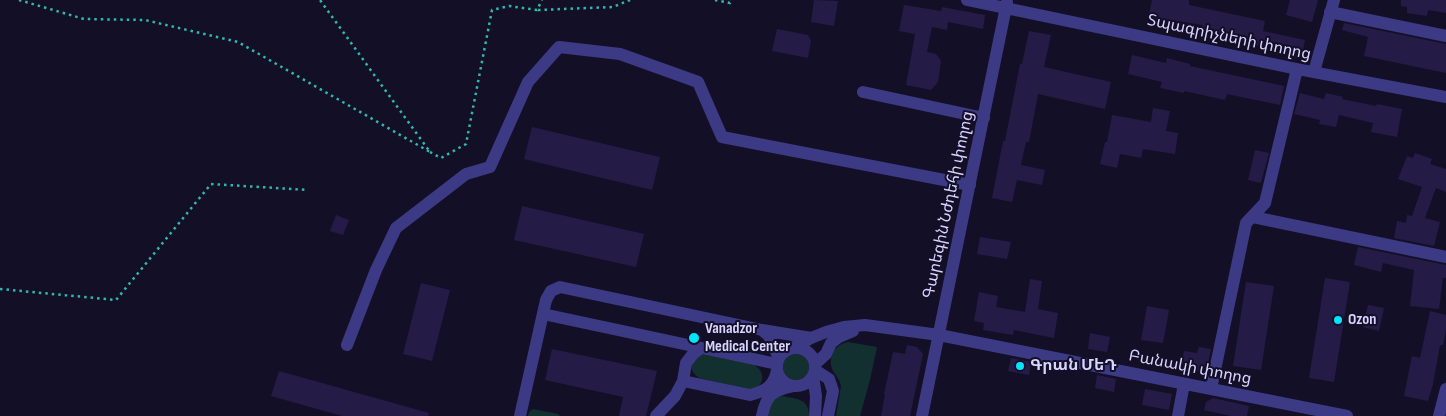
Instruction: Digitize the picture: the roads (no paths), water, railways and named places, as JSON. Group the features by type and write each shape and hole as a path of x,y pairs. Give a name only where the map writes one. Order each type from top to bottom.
{"street":[{"name":"Տպագրիչների փողոց","path":"967,0 1007,4 1297,69 1446,97"},
{"name":"Գարեգին Նժդեհի փողոց","path":"922,416 1007,4"},
{"path":"1314,72 1332,6 1446,36"},
{"path":"347,345 376,270 396,228 466,174 490,168 528,82 559,47 620,54 698,82 722,137 970,184"},
{"path":"1211,389 1246,223 1265,203 1297,69"},
{"path":"863,92 984,118"},
{"path":"1253,217 1446,257"},
{"path":"520,416 546,300 551,291 560,287 762,330 811,338"},
{"path":"543,314 778,364"},
{"path":"762,416 767,398 782,388 804,384 826,354 831,343 839,337 865,325"},
{"name":"Բանակի փողոց","path":"793,348 826,332 844,327 865,325 939,335 1211,389 1324,414 1347,416"},
{"path":"762,330 769,336 782,380 793,386"},
{"path":"656,416 675,396 683,381 686,363 683,352 677,343"},
{"path":"686,363 701,348"},
{"path":"683,381 750,395 770,386 776,379 778,364 787,350 793,348 805,350 809,354 814,370 815,416"},
{"path":"814,370 829,379 833,391 828,416"},
{"path":"1178,416 1184,384"},
{"path":"1439,416 1446,389"}],"place":[{"name":"Ozon","path":"1338,320"},
{"name":"Vanadzor Medical Center","path":"694,338"},
{"name":"Գրան ՄեԴ","path":"1020,366"}]}
